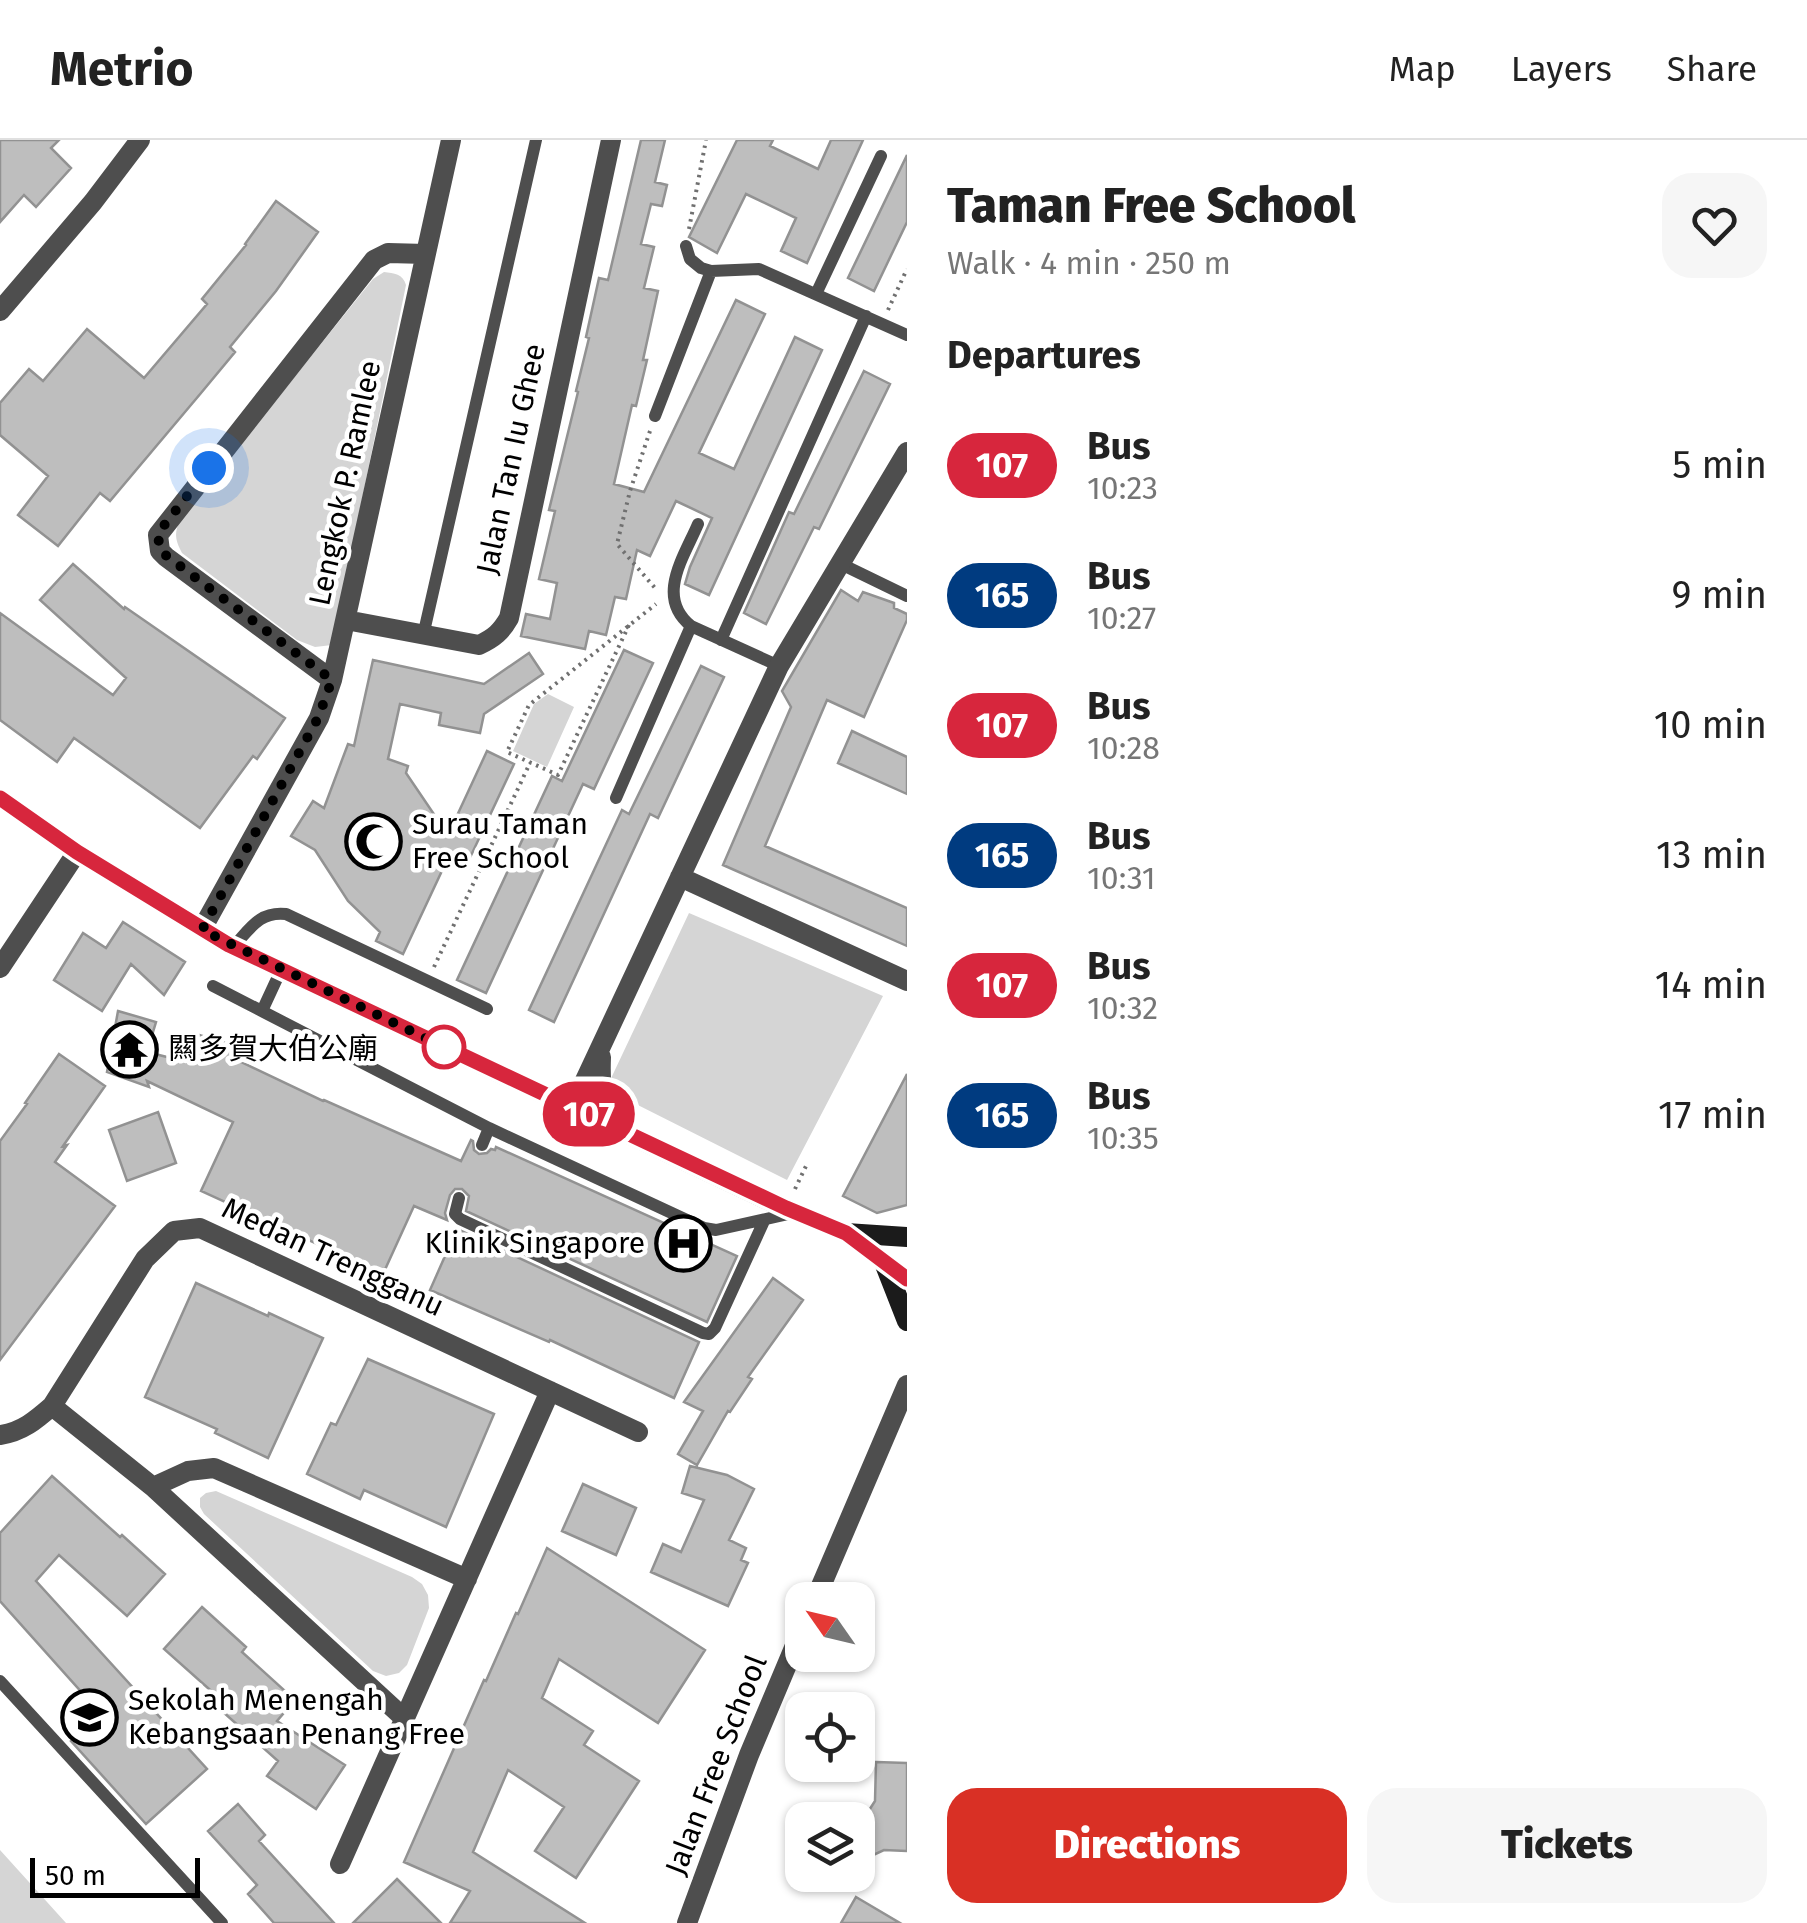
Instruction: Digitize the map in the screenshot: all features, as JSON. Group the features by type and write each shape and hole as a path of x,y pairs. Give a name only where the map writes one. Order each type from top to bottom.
{"main road":[{"path":"0,798 77,852 234,947 846,1233 907,1279"},
{"path":"878,1234 907,1228"},
{"path":"846,1233 907,1237"},
{"path":"884,1263 907,1320"}],"street":[{"path":"0,311 140,140"},
{"name":"Lengkok P. Ramlee","path":"202,930 318,718 332,680 451,140"},
{"name":"Jalan Tan Iu Ghee","path":"346,620 478,645 492,639 509,618 612,140"},
{"path":"332,680 166,557 160,551 158,535 374,260 388,252 426,254"},
{"path":"574,1106 779,666 907,452"},
{"path":"0,968 77,852"},
{"path":"680,877 907,982"},
{"path":"602,1045 601,1088 618,1128"},
{"name":"Medan Trengganu","path":"0,1434 12,1433 33,1422 52,1406 145,1259 174,1231 200,1228 638,1432"},
{"path":"823,1582 900,1410 907,1385"},
{"path":"340,1864 550,1391"},
{"path":"52,1406 153,1487 405,1718"},
{"path":"153,1487 188,1471 214,1468 467,1578"},
{"name":"Jalan Free School","path":"687,1923 785,1670"}],"lane":[{"path":"423,636 536,140"},
{"path":"816,294 881,156"},
{"path":"686,246 695,264 712,271 759,269 907,335"},
{"path":"655,416 712,271"},
{"path":"721,640 866,316"},
{"path":"698,524 672,591 680,617 690,626 779,666"},
{"path":"839,563 907,596"},
{"path":"616,798 690,626"},
{"path":"234,947 261,918 272,912 286,914 486,1009"},
{"path":"262,1011 282,970"},
{"path":"213,986 489,1128 708,1230 764,1221 791,1210"},
{"path":"482,1144 489,1128"},
{"path":"458,1198 455,1214 460,1219 709,1334 764,1221"},
{"path":"0,1681 222,1923"}],"path":[{"path":"686,246 706,140"},
{"path":"882,323 907,269"},
{"path":"629,625 558,776 508,752 529,705 629,625 664,598 617,544 655,416"},
{"path":"426,982 530,763"},
{"path":"791,1210 808,1162"}],"shaded area":[{"path":"384,272 400,276 406,285 332,645 315,647 297,640 182,553 177,529 180,520 373,279"},
{"path":"548,694 574,707 547,767 513,751 534,704"},
{"path":"689,913 883,996 787,1180 606,1089"},
{"path":"216,1491 422,1584 429,1608 407,1665 399,1673 386,1676 373,1671 204,1514 200,1498"},
{"path":"0,1850 66,1923 0,1923"}],"building":[{"path":"0,140 59,140 51,148 71,168 36,207 24,195 0,222"},
{"path":"641,140 665,140 655,182 667,185 662,206 651,204 641,244 654,247 644,288 658,291 643,360 647,360 614,484 644,492 736,300 765,314 699,453 734,469 795,337 822,350 709,595 685,584 712,518 676,501 650,556 637,550 626,599 615,597 606,635 589,631 585,649 521,636 526,614 550,619 557,583 539,579 555,511 549,510 578,392 599,278 608,280"},
{"path":"737,140 773,140 770,146 818,169 831,140 863,140 807,263 781,251 796,218 746,194 717,253 689,237"},
{"path":"907,155 907,222 874,291 848,278"},
{"path":"276,201 318,232 230,347 235,352 110,501 100,493 58,546 18,515 48,476 0,435 0,403 29,369 43,381 87,329 144,378 207,304 202,299"},
{"path":"864,371 890,384 819,529 814,527 766,624 744,613 789,512 794,514"},
{"path":"73,564 124,609 285,718 200,828 74,738 57,762 0,720 0,613 113,695 126,678 40,600"},
{"path":"841,590 858,601 863,592 894,603 894,608 907,614 907,620 864,717 827,700 765,846 907,908 907,946 723,865 791,707 782,691"},
{"path":"624,650 653,663 594,789 583,784 486,993 457,980 552,776 562,781"},
{"path":"529,653 543,674 484,714 480,733 439,725 441,713 400,704 388,759 408,766 406,773 448,835 487,751 514,764 467,864 470,868 448,858 403,954 376,941 380,932 348,901 315,850 291,836 313,801 324,808 348,744 354,746 373,660 484,684"},
{"path":"701,666 724,677 658,818 650,814 554,1022 529,1010 622,810 629,814"},
{"path":"852,731 907,757 907,794 838,763"},
{"path":"123,922 185,962 164,995 131,964 102,1011 54,980 83,933 106,948"},
{"path":"118,1011 156,1022 147,1052 183,1061 196,1034 229,1044 246,1052 241,1062 461,1161 471,1140 479,1154 496,1147 737,1256 707,1322 466,1211 469,1196 462,1189 455,1189 450,1195 447,1220 414,1206 383,1274 201,1191 233,1122 147,1081 149,1087 107,1072"},
{"path":"59,1054 105,1086 55,1162 115,1206 0,1360 0,1141"},
{"path":"907,1074 907,1205 877,1213 843,1196"},
{"path":"158,1112 176,1163 127,1181 109,1130"},
{"path":"457,1229 699,1342 674,1398 430,1290"},
{"path":"773,1278 803,1300 748,1377 752,1379 697,1465 678,1454 703,1411 684,1402"},
{"path":"196,1283 323,1338 268,1458 215,1433 217,1429 145,1397"},
{"path":"368,1359 494,1414 446,1527 364,1490 360,1499 307,1474"},
{"path":"690,1466 727,1475 754,1489 729,1540 746,1548 741,1560 748,1563 728,1606 651,1572 663,1544 681,1552 704,1500 682,1493"},
{"path":"52,1476 165,1574 127,1616 59,1555 36,1581 207,1769 146,1824 71,1741 101,1714 0,1601 0,1533"},
{"path":"583,1484 636,1508 616,1555 562,1531"},
{"path":"547,1548 705,1650 658,1723 559,1659 542,1698 593,1731 584,1745 639,1781 576,1878 535,1851 564,1807 508,1770 473,1852 585,1923 450,1923 470,1891 404,1862"},
{"path":"202,1607 246,1647 242,1652 295,1700 277,1721 345,1765 316,1809 267,1776 278,1761 213,1703 218,1697 164,1649"},
{"path":"876,1762 907,1763 907,1851 884,1850 875,1854"},
{"path":"238,1804 265,1835 259,1841 334,1923 274,1923 248,1894 257,1885 208,1831"},
{"path":"397,1879 441,1923 353,1923"},
{"path":"856,1897 900,1923 841,1923"}],"bus line":[{"name":"107","path":"0,798 77,852 216,938 846,1233 907,1279"}],"place":[{"name":"Surau Taman Free School","path":"373,841"},
{"name":"闗多賀大伯公廟","path":"129,1049"},
{"name":"Klinik Singapore","path":"684,1243"},
{"name":"Sekolah Menengah Kebangsaan Penang Free","path":"89,1717"}],"route":[{"path":"209,468 162,528 158,535 160,551 332,680 318,718 202,930 444,1047"}]}
